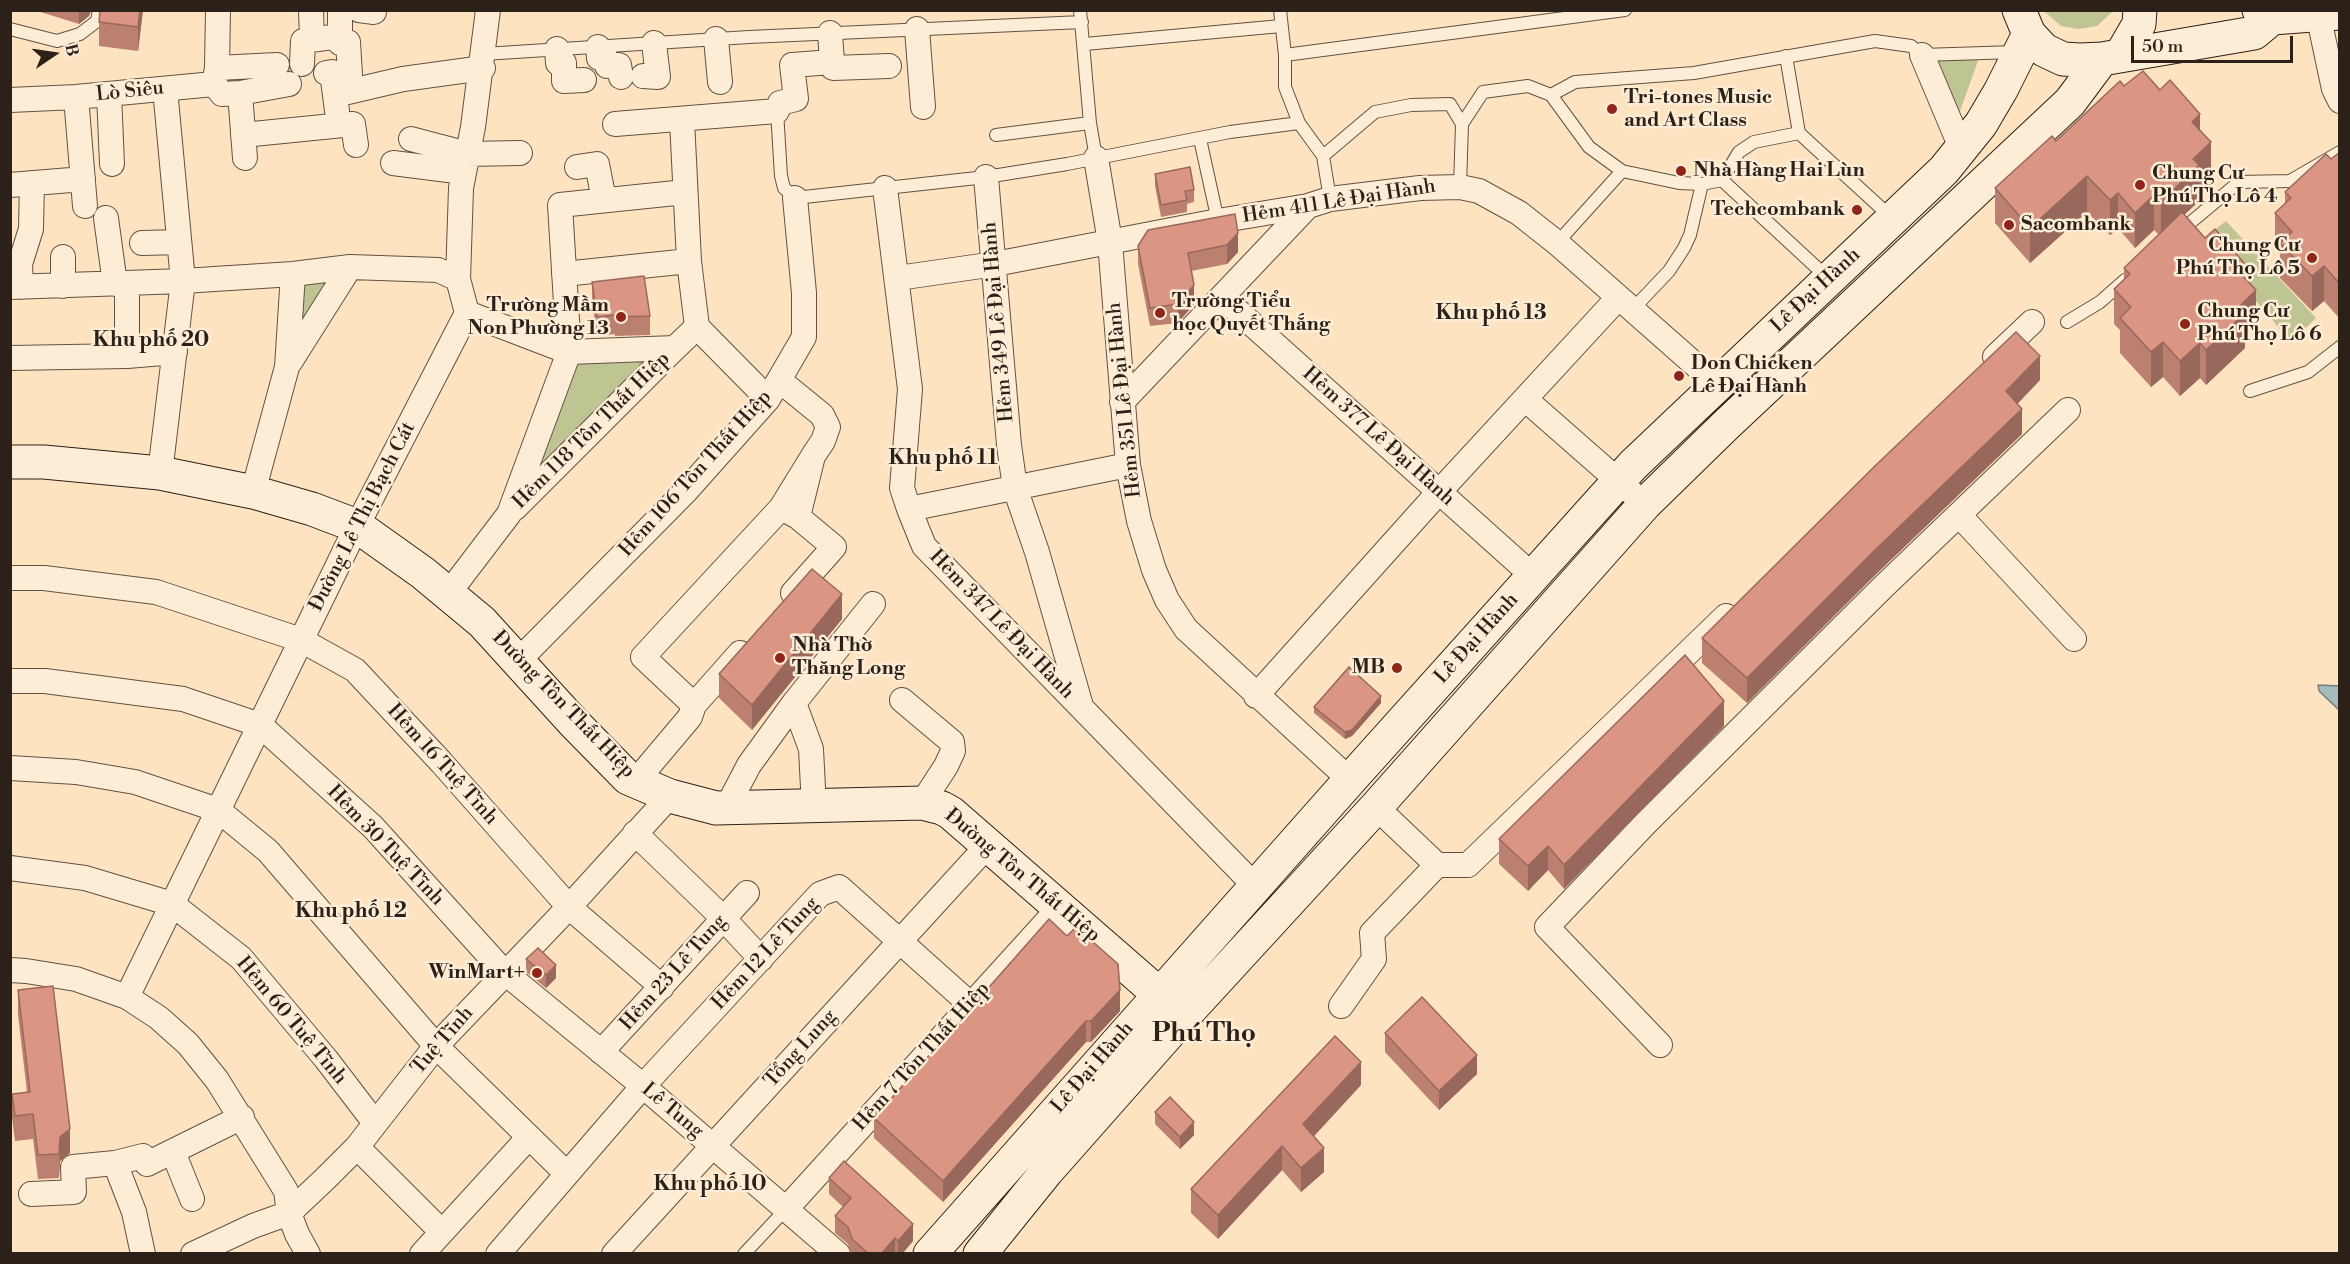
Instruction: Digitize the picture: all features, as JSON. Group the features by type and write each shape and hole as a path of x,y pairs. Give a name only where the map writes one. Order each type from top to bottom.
{"main road":[{"name":"Lê Đại Hành","path":"981,1253 1047,1171 1184,1016 1376,807 1645,504 2070,102 2139,24 2140,10"},
{"path":"2023,32 2044,50 2063,59 2112,57 2254,33 2266,14 2329,14"},
{"name":"Lê Đại Hành","path":"930,1254 1159,994 1618,481 1716,384 1927,188 1962,150 1981,124 2023,32"},
{"name":"Đường Tôn Thất Hiệp","path":"10,462 54,463 160,473 253,492 312,509 357,526 423,573 482,622 628,778 670,796 716,807 814,807 922,803 942,808 951,813 1184,1016"},
{"path":"1350,780 1376,807"}],"street":[{"path":"218,10 216,76 222,94 240,93 290,71 303,41 340,36"},
{"path":"311,10 312,40"},
{"path":"339,127 337,86 348,42 340,43 340,10"},
{"path":"488,10 483,61 461,188 458,279 467,313 568,352 675,348"},
{"path":"2329,14 2334,89 2340,101"},
{"path":"917,29 924,107"},
{"path":"830,33 833,68 890,66"},
{"path":"716,39 720,82"},
{"path":"598,47 599,58 605,57 606,66 619,65 632,77 658,77 654,43"},
{"path":"557,50 558,63 564,63 564,81 584,80"},
{"path":"1922,54 1962,150"},
{"path":"337,86 403,79 483,61"},
{"path":"615,124 777,111 780,103 796,99 792,65 832,62"},
{"name":"Lò Siêu","path":"10,100 165,89 216,76 290,71"},
{"path":"160,473 183,281 165,89"},
{"path":"240,93 244,146 353,124 356,145"},
{"path":"110,94 112,164"},
{"path":"76,97 85,206"},
{"path":"682,120 688,261 696,327 774,390 822,415 828,427 823,441 813,456 790,513 643,657 694,705"},
{"path":"411,139 466,163"},
{"path":"393,163 466,163 520,153"},
{"name":"Hẻm 351 Lê Đại Hành","path":"1096,158 1110,242 1128,465 1143,538 1167,600 1186,629 1350,780"},
{"path":"577,167 597,164 604,200"},
{"name":"Hẻm 349 Lê Đại Hành","path":"986,177 1009,445 1015,488 1037,552 1082,708"},
{"path":"83,179 21,184 31,229 20,264 16,287 183,281 293,274 350,267 438,270 458,279"},
{"name":"Hẻm 411 Lê Đại Hành","path":"898,278 995,264 1319,203 1430,187 1460,186 1479,191 1501,201 1557,243 1716,384"},
{"name":"Hẻm 347 Lê Đại Hành","path":"885,188 910,389 902,488 924,546 1256,887"},
{"path":"448,594 509,514 568,352 560,205 685,192"},
{"name":"Hẻm 106 Tôn Thất Hiệp","path":"518,661 686,490 774,390 804,337 804,293 795,198"},
{"path":"1122,402 1319,203"},
{"path":"106,218 121,284 127,356"},
{"path":"142,243 178,232"},
{"path":"63,257 63,286"},
{"path":"564,274 688,261"},
{"path":"287,367 350,267"},
{"path":"253,492 287,367 293,274"},
{"name":"Hẻm 377 Lê Đại Hành","path":"1223,298 1533,576"},
{"path":"1257,696 1525,399 1626,304"},
{"name":"Đường Lê Thị Bạch Cát","path":"127,997 357,526 467,313"},
{"path":"1981,370 2032,321"},
{"name":"Hẻm 118 Tôn Thất Hiệp","path":"509,514 696,327"},
{"path":"10,358 127,356 175,352"},
{"path":"1525,399 1645,504"},
{"path":"1660,1045 1547,927 1662,807 1882,588 2068,410"},
{"path":"909,509 1128,465"},
{"path":"780,608 834,547 790,513"},
{"path":"1959,515 2074,639"},
{"name":"Hẻm 16 Tuệ Tĩnh","path":"10,578 44,578 156,592 301,640 355,670 441,762 569,907 662,987"},
{"path":"1376,807 1437,865 1468,866 1744,598"},
{"path":"728,807 749,765 794,703 873,604"},
{"path":"636,781 690,717 694,705 756,634"},
{"path":"10,681 45,681 183,699 260,725"},
{"path":"902,700 952,742 953,750 946,766 922,803"},
{"path":"794,703 812,749 814,807"},
{"name":"Hẻm 30 Tuệ Tĩnh","path":"260,725 373,827 504,972"},
{"path":"10,768 76,772 135,782 218,810 268,851 436,1046 567,1174"},
{"name":"Tuệ Tĩnh","path":"193,1254 253,1226 289,1213 357,1147 436,1046 504,972 569,907 670,796"},
{"path":"635,833 761,958"},
{"name":"Tổng Lung","path":"614,1254 988,845"},
{"path":"1341,1006 1374,958 1372,933 1437,865"},
{"path":"10,868 85,878 172,904"},
{"name":"Hẻm 12 Lê Tung","path":"498,1254 643,1086 820,894 839,887 898,941"},
{"name":"Hẻm 23 Lê Tung","path":"601,1052 747,893"},
{"name":"Hẻm 60 Tuệ Tĩnh","path":"172,904 241,958 326,1059 375,1123"},
{"name":"Hẻm 7 Tôn Thất Hiệp","path":"786,1209 1060,907"},
{"path":"898,941 970,1004"},
{"path":"10,970 76,979 127,997 159,1018 188,1044 217,1080 242,1117 286,1191 289,1213 308,1254"},
{"name":"Lê Tung","path":"504,972 643,1086 838,1254"},
{"path":"32,1194 74,1192 73,1167 115,1163 143,1156 147,1164 172,1166 242,1117"},
{"path":"422,1254 529,1137"},
{"path":"357,1147 442,1232"},
{"path":"115,1163 134,1212 144,1254"},
{"path":"172,1166 192,1199"}],"lane":[{"path":"10,29 57,41 80,34 97,21 99,10"},
{"path":"1280,10 1285,55 1285,87 1299,123 1323,156 1319,203"},
{"path":"1285,55 1625,10"},
{"path":"483,61 557,50 917,29 1081,16"},
{"name":"Hẻm 351 Lê Đại Hành","path":"1081,16 1090,123 1096,158"},
{"path":"1085,44 1281,26"},
{"path":"1551,95 1575,82 1694,73 1875,41 1911,46 1922,54 2023,32"},
{"path":"1786,56 1799,133 1893,219"},
{"path":"1460,186 1462,124 1483,92 1528,86 1551,95 1589,147 1622,171 1679,183 1702,184 1722,180 1739,152 1754,142 1799,133"},
{"path":"1323,156 1376,112 1411,105 1450,104 1462,124"},
{"path":"777,111 784,188 795,198 986,177 1230,132 1299,123"},
{"path":"996,135 1090,123"},
{"path":"1200,139 1218,221"},
{"path":"2169,240 2239,182 2290,181 2340,152"},
{"path":"1557,243 1622,171"},
{"path":"1722,180 1830,279"},
{"path":"1626,304 1669,271 1684,248 1690,235 1702,184"},
{"path":"2067,322 2100,302 2135,271"},
{"path":"2250,391 2308,372 2340,347"},
{"path":"744,1254 786,1209"}],"green space":[{"path":"2044,11 2113,11 2097,26 2079,29 2061,26"},
{"path":"1934,56 1979,58 1955,125"},
{"path":"2226,221 2316,318 2291,342 2203,239"},
{"path":"342,268 296,345 303,270"},
{"path":"659,356 526,489 580,359"}],"shaded area":[{"path":"2318,685 2339,686 2339,710 2319,691"}],"building":[{"path":"100,10 140,10 138,27 99,22"},
{"path":"2143,71 2160,90 2170,80 2200,114 2192,122 2211,142 2193,159 2199,165 2161,202 2154,195 2135,213 2118,193 2110,200 2087,176 2030,228 1995,188 2052,136 2056,141 2120,81 2124,86"},
{"name":"Chung Cư Phú Thọ Lô 5","path":"2340,152 2340,284 2324,266 2312,276 2280,243 2292,232 2275,213 2291,198 2285,192 2326,154 2331,159"},
{"path":"1190,167 1194,190 1185,191 1187,200 1161,205 1155,174"},
{"name":"Chung Cư Phú Thọ Lô 6","path":"2182,212 2205,238 2215,229 2244,263 2237,270 2256,290 2239,307 2245,313 2206,350 2200,343 2180,361 2163,342 2151,352 2120,318 2131,307 2114,289 2130,274 2124,268"},
{"path":"1235,214 1238,233 1227,245 1188,253 1194,285 1178,304 1150,308 1138,246 1148,230"},
{"path":"644,276 650,316 597,317 592,282"},
{"path":"2016,332 2040,356 2006,391 2022,409 1872,553 1747,678 1702,638 1877,464"},
{"path":"812,569 842,594 752,705 719,674"},
{"path":"1685,655 1724,701 1564,865 1548,846 1528,866 1499,839"},
{"path":"1349,667 1381,696 1352,730 1345,732 1314,707"},
{"path":"1049,919 1067,936 1076,927 1118,964 1120,990 1091,1021 1086,1021 943,1181 874,1118"},
{"path":"538,948 556,965 546,975 526,959"},
{"path":"53,986 70,1129 60,1137 59,1154 38,1155 33,1114 15,1116 12,1094 30,1092 18,990"},
{"path":"1422,997 1477,1055 1439,1091 1385,1033"},
{"path":"1335,1036 1361,1062 1303,1124 1324,1148 1301,1168 1282,1146 1218,1215 1191,1189"},
{"path":"1170,1097 1194,1122 1180,1137 1155,1112"},
{"path":"844,1161 913,1224 898,1241 895,1238 881,1254 869,1254 852,1239 848,1227 835,1216 851,1198 829,1178"}],"place":[{"name":"Tri-tones Music and Art Class","path":"1612,109"},
{"name":"Nhà Hàng Hai Lùn","path":"1681,171"},
{"name":"Chung Cư Phú Thọ Lô 4","path":"2140,185"},
{"name":"Techcombank","path":"1857,210"},
{"name":"Sacombank","path":"2009,225"},
{"name":"Chung Cư Phú Thọ Lô 5","path":"2312,258"},
{"name":"Trường Tiểu học Quyết Thắng","path":"1160,313"},
{"name":"Trường Mầm Non Phường 13","path":"621,317"},
{"name":"Chung Cư Phú Thọ Lô 6","path":"2185,324"},
{"name":"Don Chicken Lê Đại Hành","path":"1679,376"},
{"name":"Nhà Thờ Thăng Long","path":"780,658"},
{"name":"MB","path":"1397,668"},
{"name":"WinMart+","path":"537,973"}],"district":[{"name":"Khu phố 13","path":"1491,314"},
{"name":"Khu phố 20","path":"151,341"},
{"name":"Khu phố 11","path":"943,459"},
{"name":"Khu phố 12","path":"351,912"},
{"name":"Phú Thọ","path":"1204,1035"},
{"name":"Khu phố 10","path":"710,1185"}]}
